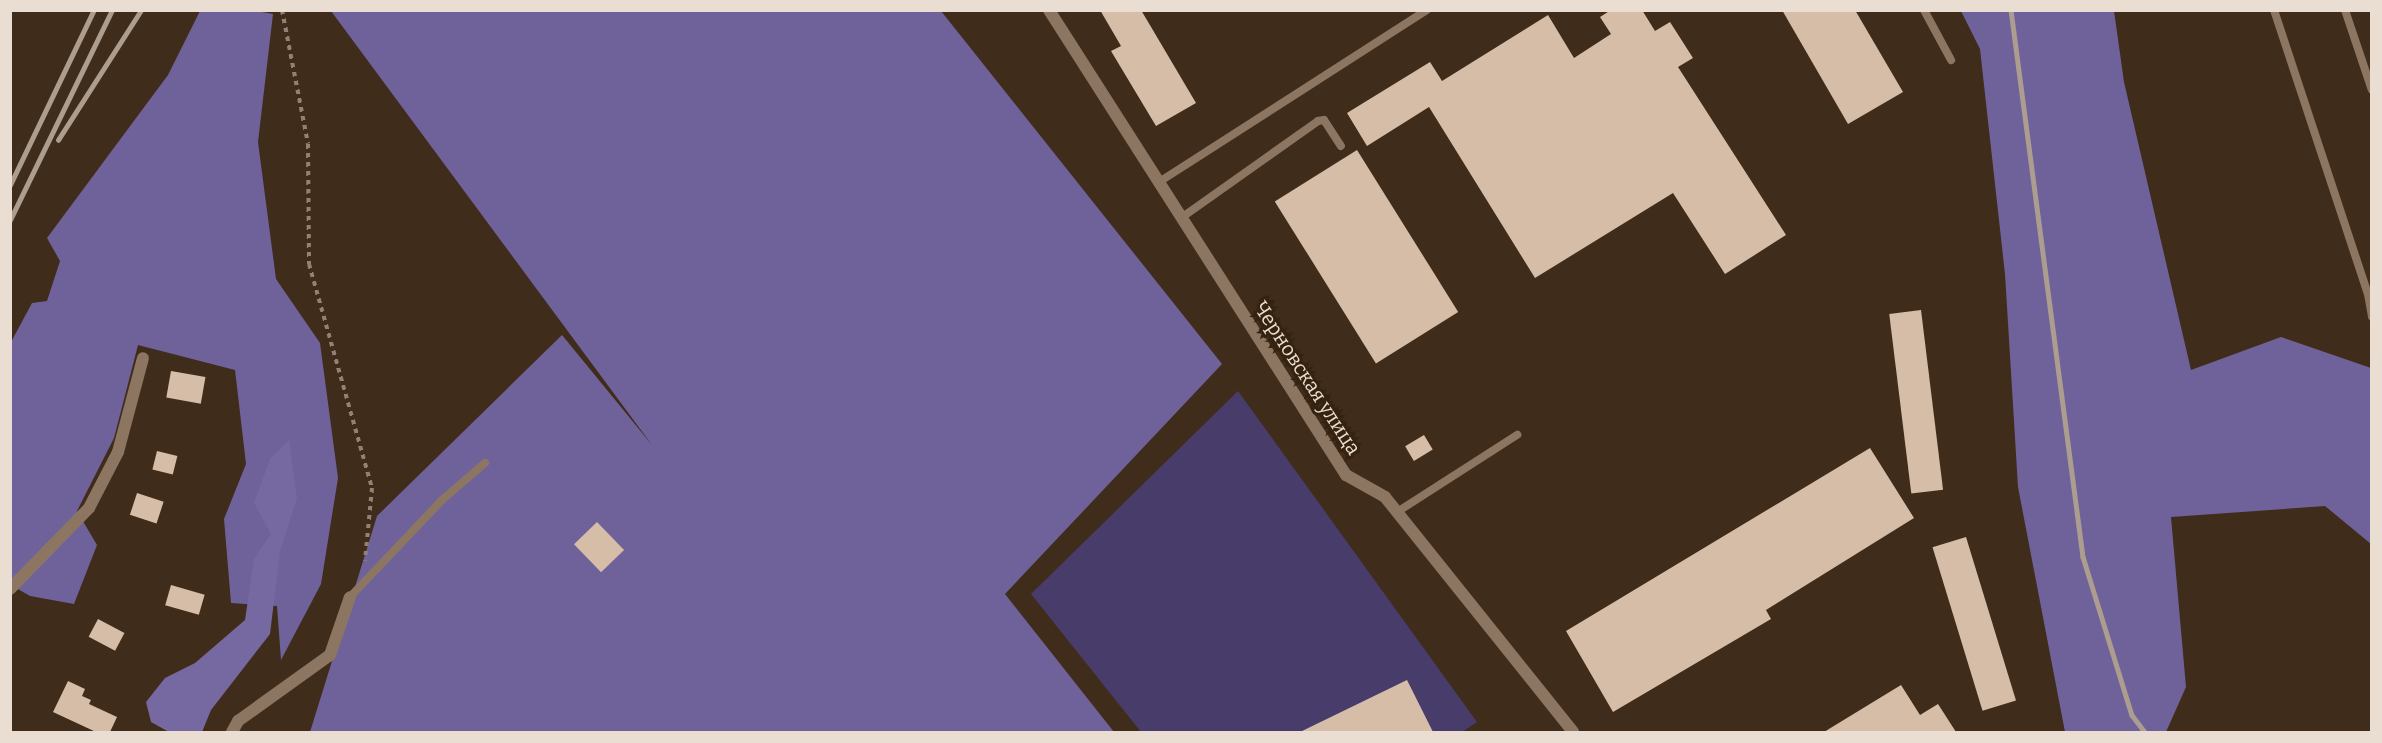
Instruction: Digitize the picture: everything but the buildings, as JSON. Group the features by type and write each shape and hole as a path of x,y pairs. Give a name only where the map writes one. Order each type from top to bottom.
{"street":[{"name":"Черновская улица","path":"1049,10 1346,475 1385,497 1573,732"},
{"path":"10,588 89,508 118,452 143,358"},
{"path":"232,732 238,721 330,656 350,597"}],"lane":[{"path":"1159,182 1427,10"},
{"path":"1924,10 1951,60"},
{"path":"2274,10 2368,294 2372,317"},
{"path":"2345,10 2372,90"},
{"path":"1181,218 1318,121 1324,120 1341,146"},
{"path":"1397,512 1517,435"},
{"path":"350,597 442,500 485,463"}],"path":[{"path":"282,10 308,144 309,264 372,488 362,568"}],"shaded area":[{"path":"252,10 273,14 258,142 276,279 320,343 338,478 321,584 281,660 277,606 231,603 224,519 246,464 235,370 138,345 114,438 77,511 97,545 74,604 30,596 11,585 10,344 32,303 47,301 60,261 47,238 168,75 200,11"},
{"path":"331,11 941,11 1222,364 1005,594 1114,732 310,732 377,516 562,335 652,445"},
{"path":"1961,11 2114,11 2124,82 2191,370 2281,337 2371,368 2371,544 2325,506 2171,517 2186,687 2166,732 2065,732 2018,487 2005,274 1980,49"},
{"path":"1238,391 1477,722 1462,732 1141,732 1031,594"},
{"path":"289,440 297,498 280,551 270,634 211,710 202,732 169,732 151,722 146,702 165,678 195,663 245,620 254,559 271,534 254,503 270,459"}],"railway":[{"path":"10,185 94,10"},
{"path":"10,220 112,10"},
{"path":"58,140 141,10"},
{"path":"2011,10 2083,557 2132,715 2145,732"}]}
